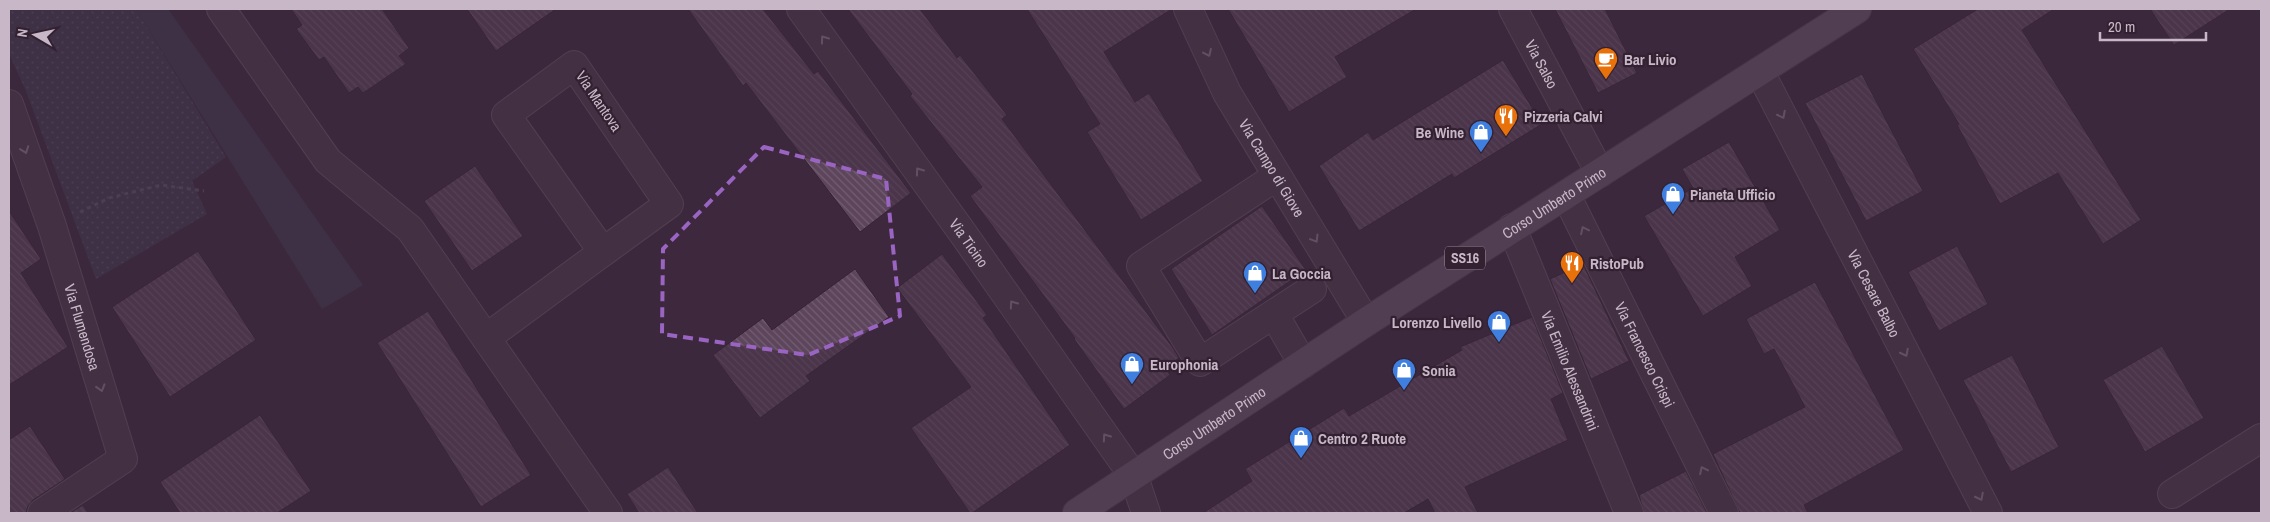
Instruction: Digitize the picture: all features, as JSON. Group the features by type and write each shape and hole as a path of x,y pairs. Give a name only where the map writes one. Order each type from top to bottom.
{"main road":[{"name":"Corso Umberto Primo","path":"1077,513 1366,322 1760,72 1845,12"}],"street":[{"path":"222,9 328,161 410,229 608,513"},
{"name":"Via Ticino","path":"802,9 1134,477 1146,513"},
{"name":"Via Campo di Giove","path":"1188,9 1227,93 1366,322"},
{"name":"Via Salso","path":"1513,9 1600,173"},
{"name":"Via Mantova","path":"486,338 669,204 574,65 506,115 603,252"},
{"name":"Via Cesare Balbo","path":"1760,72 1988,513"},
{"name":"Via Flumendosa","path":"9,104 52,226 123,459 42,513"},
{"path":"1277,176 1141,266 1200,362 1312,289"},
{"name":"Via Francesco Crispi","path":"1566,195 1724,513"},
{"name":"Via Emilio Alessandrini","path":"1512,228 1629,513"},
{"path":"1274,314 1303,364"},
{"path":"2172,494 2261,438"}],"path":[{"path":"52,226 109,198 161,184 204,191"}],"highlighted area":[{"path":"764,147 886,179 900,316 808,355 662,334 663,249"}],"shaded area":[{"path":"9,9 136,9 226,157 192,181 207,214 96,279 26,91 9,54"},
{"path":"136,9 168,9 363,285 322,309"}],"building":[{"path":"291,9 382,9 409,48 399,56 406,64 363,93 358,87 349,93 324,57 319,60 296,29 302,25"},
{"path":"467,9 556,9 496,51"},
{"path":"688,9 763,9 814,74 818,71 911,193 860,232 746,83 743,86"},
{"path":"848,9 920,9 957,58 960,55 1007,115 1002,119 1173,348 1179,358 1165,368 1170,375 1124,409 1075,338 970,196 982,187 910,96 912,94"},
{"path":"1027,9 1172,9 1104,52 1135,102 1149,93 1203,181 1141,220 1087,132 1100,124"},
{"path":"1228,9 1416,9 1335,57 1347,77 1289,112"},
{"path":"1555,9 1605,9 1637,73 1598,93"},
{"path":"1978,9 2054,9 2022,30 2141,220 2103,244 2058,173 2000,204 1957,125 1959,124 1913,49"},
{"path":"2150,9 2230,9 2174,45"},
{"path":"1503,60 1542,124 1454,178 1452,174 1359,231 1319,166 1368,132 1373,140"},
{"path":"1862,74 1923,191 1866,221 1805,103"},
{"path":"1729,142 1780,230 1735,257 1752,286 1703,316 1644,216 1693,188 1682,169"},
{"path":"475,166 523,236 472,271 424,201"},
{"path":"1262,206 1306,270 1212,335 1171,269"},
{"path":"9,211 41,259 21,273 68,347 9,385"},
{"path":"1957,246 1988,304 1939,331 1908,272"},
{"path":"198,251 256,340 170,397 112,307"},
{"path":"942,254 987,315 983,318 1070,445 972,513 970,513 911,428 971,387 897,288"},
{"path":"1583,264 1629,361 1591,379 1550,279"},
{"path":"855,269 889,317 806,376 810,381 760,418 713,355 763,318 772,330"},
{"path":"1815,282 1904,450 1804,505 1808,513 1740,513 1713,454 1805,407 1774,349 1764,354 1746,319"},
{"path":"428,311 531,475 481,507 377,343"},
{"path":"1532,317 1563,393 1551,399 1568,440 1465,487 1478,513 1435,513 1428,499 1404,513 1203,513 1252,481 1245,469 1344,408 1349,416 1462,350 1460,347"},
{"path":"2162,346 2204,418 2145,452 2103,380"},
{"path":"2012,355 2059,447 2011,472 1963,380"},
{"path":"260,415 311,491 277,513 180,513 160,482"},
{"path":"30,426 65,479 33,500 28,506 26,513 9,513 9,440"},
{"path":"668,467 698,513 639,513 627,494"},
{"path":"1686,471 1707,513 1644,513 1639,495"},
{"path":"83,505 88,513 70,513"}],"place":[{"name":"Bar Livio","path":"1606,80"},
{"name":"Pizzeria Calvi","path":"1506,137"},
{"name":"Be Wine","path":"1481,153"},
{"name":"Pianeta Ufficio","path":"1673,215"},
{"name":"RistoPub","path":"1572,284"},
{"name":"La Goccia","path":"1255,294"},
{"name":"Lorenzo Livello","path":"1499,343"},
{"name":"Europhonia","path":"1132,385"},
{"name":"Sonia","path":"1404,391"},
{"name":"Centro 2 Ruote","path":"1301,459"}]}
